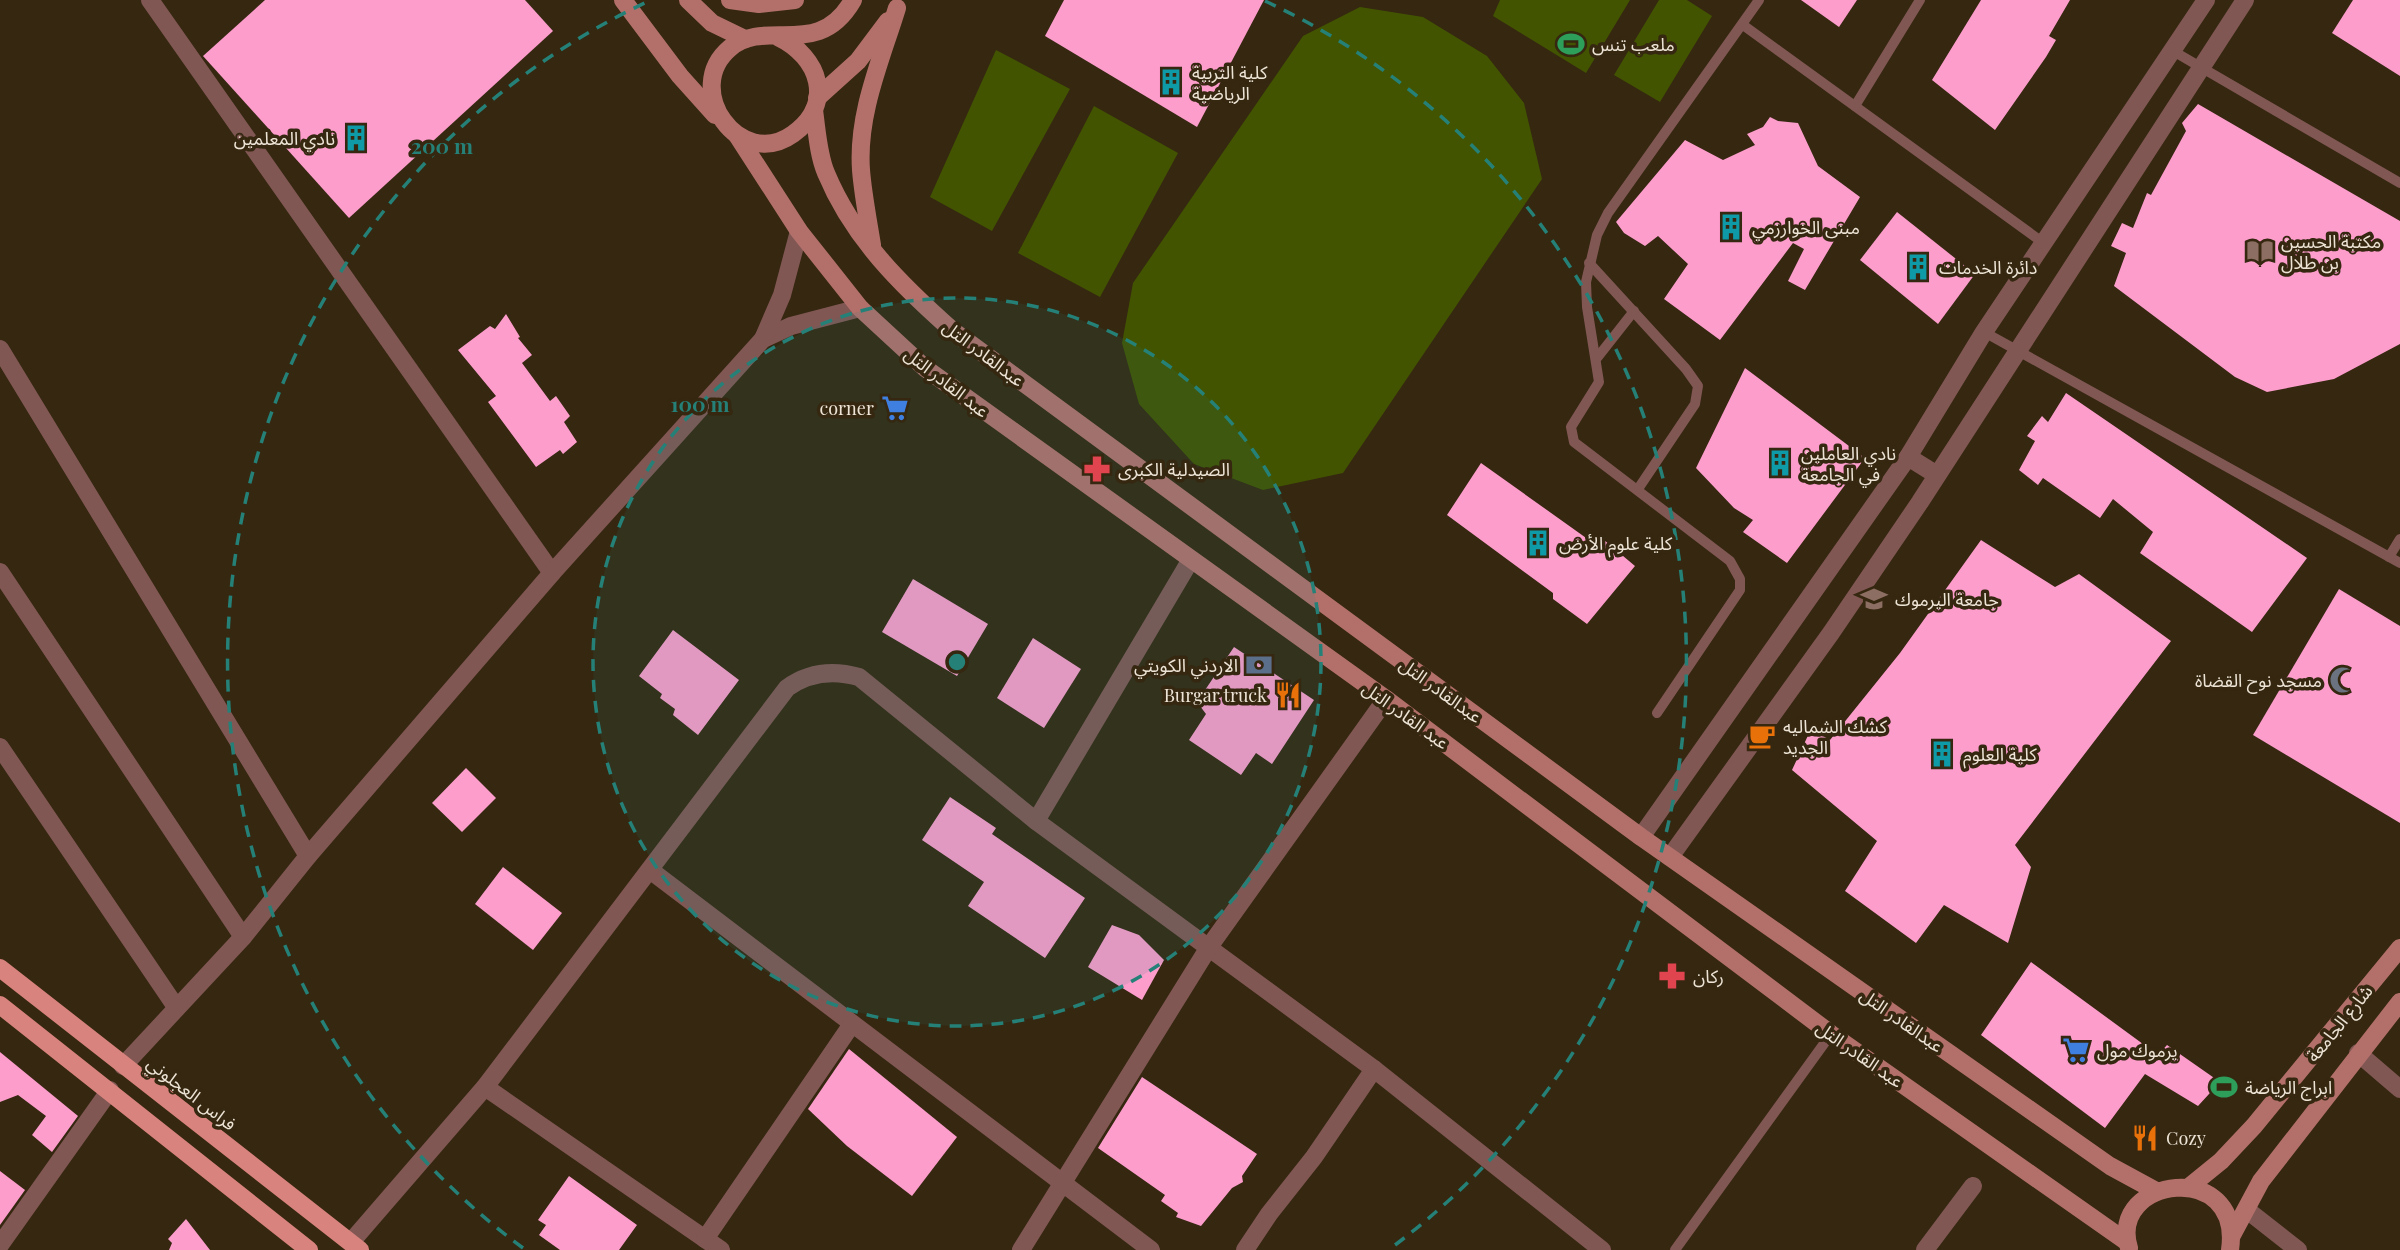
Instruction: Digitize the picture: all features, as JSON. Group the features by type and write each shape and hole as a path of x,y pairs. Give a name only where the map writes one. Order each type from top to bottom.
{"main road":[{"path":"623,0 680,76 722,122 737,135 754,142 772,142 790,137 804,125 816,104 858,61 899,4"},
{"path":"688,0 712,23 745,39"},
{"path":"730,0 759,4 795,0"},
{"path":"722,122 714,108 711,92 713,75 725,53 745,39 815,33 832,24 853,0"},
{"path":"874,255 861,170 862,140 869,97 899,4"},
{"path":"778,37 796,46 809,60 817,78 816,104"},
{"name":"عبدالقادر التل","path":"816,104 825,171 874,255 906,289 953,331 1641,837 2110,1166 2156,1191"},
{"name":"عبد القادر التل","path":"737,135 799,231 859,308 925,368 1190,561 1386,699 1831,1034 2129,1246"},
{"name":"شارع الجامعة","path":"2189,1187 2221,1161 2254,1126 2400,948"},
{"name":"فراس العجلوني","path":"0,968 356,1246"},
{"name":"شارع الجامعة","path":"2230,1244 2261,1181 2400,1002"},
{"path":"0,1004 309,1250"},
{"path":"2129,1246 2134,1212 2156,1191 2172,1186 2189,1187 2206,1193 2219,1205 2228,1220 2230,1244"}],"street":[{"path":"150,0 552,573"},
{"path":"1641,837 1908,457 1984,332 2206,0"},
{"path":"1670,857 1831,633 1937,475 2245,0"},
{"path":"123,1066 243,937 308,856 552,573 763,339 782,295 799,231"},
{"path":"763,339 792,326 859,308"},
{"path":"0,349 308,856"},
{"path":"1908,457 1937,475"},
{"path":"1036,821 1190,561"},
{"path":"0,572 243,937"},
{"path":"356,1246 485,1087 788,688 799,679 838,671 859,677 1036,821 1374,1069 1602,1250"},
{"path":"1021,1250 1209,947 1386,699"},
{"path":"0,747 176,1007"},
{"path":"650,870 1150,1250"},
{"path":"705,1239 852,1024"},
{"path":"2358,1053 2400,1088"},
{"path":"1245,1250 1269,1214 1314,1157 1374,1069"},
{"path":"485,1087 721,1250"},
{"path":"0,1245 110,1090"},
{"path":"1925,1250 1973,1186"},
{"path":"2247,1210 2298,1250"}],"lane":[{"path":"1657,713 1740,590 1740,579 1730,561 1574,442 1571,428 1599,382 1587,307 1589,263 1608,213 1759,0"},
{"path":"1855,106 1920,0"},
{"path":"1743,25 2045,244"},
{"path":"2173,51 2400,183"},
{"path":"1589,263 1698,386 1695,404 1638,489"},
{"path":"1597,358 1634,311"},
{"path":"1984,332 2400,564"},
{"path":"2389,557 2400,539"},
{"path":"1675,1250 1831,1034"}],"green space":[{"name":"ملعب تنس","path":"1500,0 1630,0 1586,73 1493,16"},
{"path":"1659,0 1687,0 1712,16 1660,102 1614,75"},
{"path":"1360,7 1423,17 1487,56 1524,103 1542,179 1343,473 1263,490 1194,464 1139,404 1122,343 1133,283 1303,36"},
{"path":"996,50 1070,89 992,231 930,197"},
{"path":"1094,106 1178,153 1100,297 1018,253"}],"building":[{"name":"نادي المعلمين","path":"265,0 525,0 553,31 349,218 203,56"},
{"name":"كلية التربية الرياضية","path":"1064,0 1264,0 1197,127 1045,36"},
{"path":"1801,0 1857,0 1839,27"},
{"path":"1981,0 2070,0 2049,36 2056,40 1995,130 1932,80"},
{"path":"2353,0 2400,0 2400,76 2332,33"},
{"name":"مكتبة الحسين بن طلال","path":"2198,104 2400,221 2400,344 2334,379 2267,392 2235,377 2114,286 2126,253 2111,246 2122,223 2133,228 2147,193 2151,195 2186,131 2182,123"},
{"name":"مبنى الخوارزمي","path":"1770,117 1778,121 1798,123 1818,166 1860,197 1805,290 1788,281 1804,249 1793,243 1720,340 1664,299 1688,264 1658,236 1645,246 1624,233 1616,222 1685,140 1723,160 1755,145 1747,134 1763,127"},
{"name":"دائرة الخدمات","path":"1897,212 1975,274 1938,324 1860,260"},
{"path":"506,314 520,337 518,338 532,355 522,363 550,401 556,396 570,416 564,422 577,442 563,454 560,450 536,467 488,402 496,396 458,350 490,326 495,329"},
{"name":"نادي العاملين في الجامعة","path":"1745,368 1865,458 1787,563 1743,532 1753,520 1734,508 1696,468"},
{"path":"2066,393 2307,558 2252,632 2140,553 2153,532 2113,499 2100,518 2043,478 2038,485 2019,470 2035,441 2027,436 2042,416 2048,422"},
{"name":"كلية علوم الأرض","path":"1481,463 1596,545 1604,540 1635,566 1587,624 1553,599 1553,593 1447,515"},
{"name":"كلية العلوم","path":"1981,540 2055,587 2079,574 2171,641 2015,845 2031,867 2008,943 1944,905 1916,943 1845,891 1877,841 1792,770 1811,729 1830,740 1900,653"},
{"path":"913,579 988,624 957,676 882,632"},
{"name":"مسجد نوح القضاة","path":"2339,589 2400,626 2400,823 2253,735"},
{"path":"673,630 739,680 698,735 673,715 675,709 660,698 662,694 639,676"},
{"path":"1033,638 1081,669 1044,728 997,698"},
{"path":"1234,647 1314,700 1272,764 1256,753 1241,775 1189,740 1206,714 1197,702"},
{"path":"466,768 496,798 462,832 432,803"},
{"path":"950,797 996,828 992,834 1085,898 1045,958 968,906 984,882 922,840"},
{"path":"503,867 562,913 533,950 475,904"},
{"path":"1112,925 1139,935 1164,960 1142,1000 1088,967"},
{"name":"يرموك مول","path":"2031,962 2158,1055 2167,1045 2220,1082 2198,1106 2145,1074 2105,1128 1981,1035"},
{"path":"849,1049 957,1137 912,1196 847,1146 808,1109"},
{"path":"0,1052 78,1116 52,1152 32,1135 46,1116 18,1095 0,1102"},
{"path":"1142,1077 1257,1154 1242,1176 1243,1182 1232,1188 1201,1226 1176,1217 1178,1213 1161,1201 1165,1195 1098,1148"},
{"path":"0,1171 25,1190 0,1225"},
{"path":"569,1176 637,1225 619,1250 560,1250 539,1235 546,1225 538,1220"},
{"path":"186,1219 210,1250 169,1250 172,1243 168,1239"}],"place":[{"name":"ملعب تنس","path":"1571,44"},
{"name":"كلية التربية الرياضية","path":"1171,82"},
{"name":"نادي المعلمين","path":"356,138"},
{"name":"مبنى الخوارزمي","path":"1731,227"},
{"name":"مكتبة الحسين بن طلال","path":"2260,251"},
{"name":"دائرة الخدمات","path":"1918,267"},
{"name":"corner","path":"895,408"},
{"name":"نادي العاملين في الجامعة","path":"1780,463"},
{"name":"الصيدلية الكبرى","path":"1097,469"},
{"name":"كلية علوم الأرض","path":"1538,543"},
{"name":"جامعة اليرموك","path":"1874,599"},
{"name":"الاردني الكويتي","path":"1259,665"},
{"name":"مسجد نوح القضاة","path":"2343,680"},
{"name":"Burgar truck","path":"1288,695"},
{"name":"كشك الشماليه الجديد","path":"1762,736"},
{"name":"كلية العلوم","path":"1942,754"},
{"name":"ركان","path":"1672,976"},
{"name":"يرموك مول","path":"2076,1050"},
{"name":"ابراج الرياضة","path":"2224,1087"},
{"name":"Cozy","path":"2145,1138"}]}
